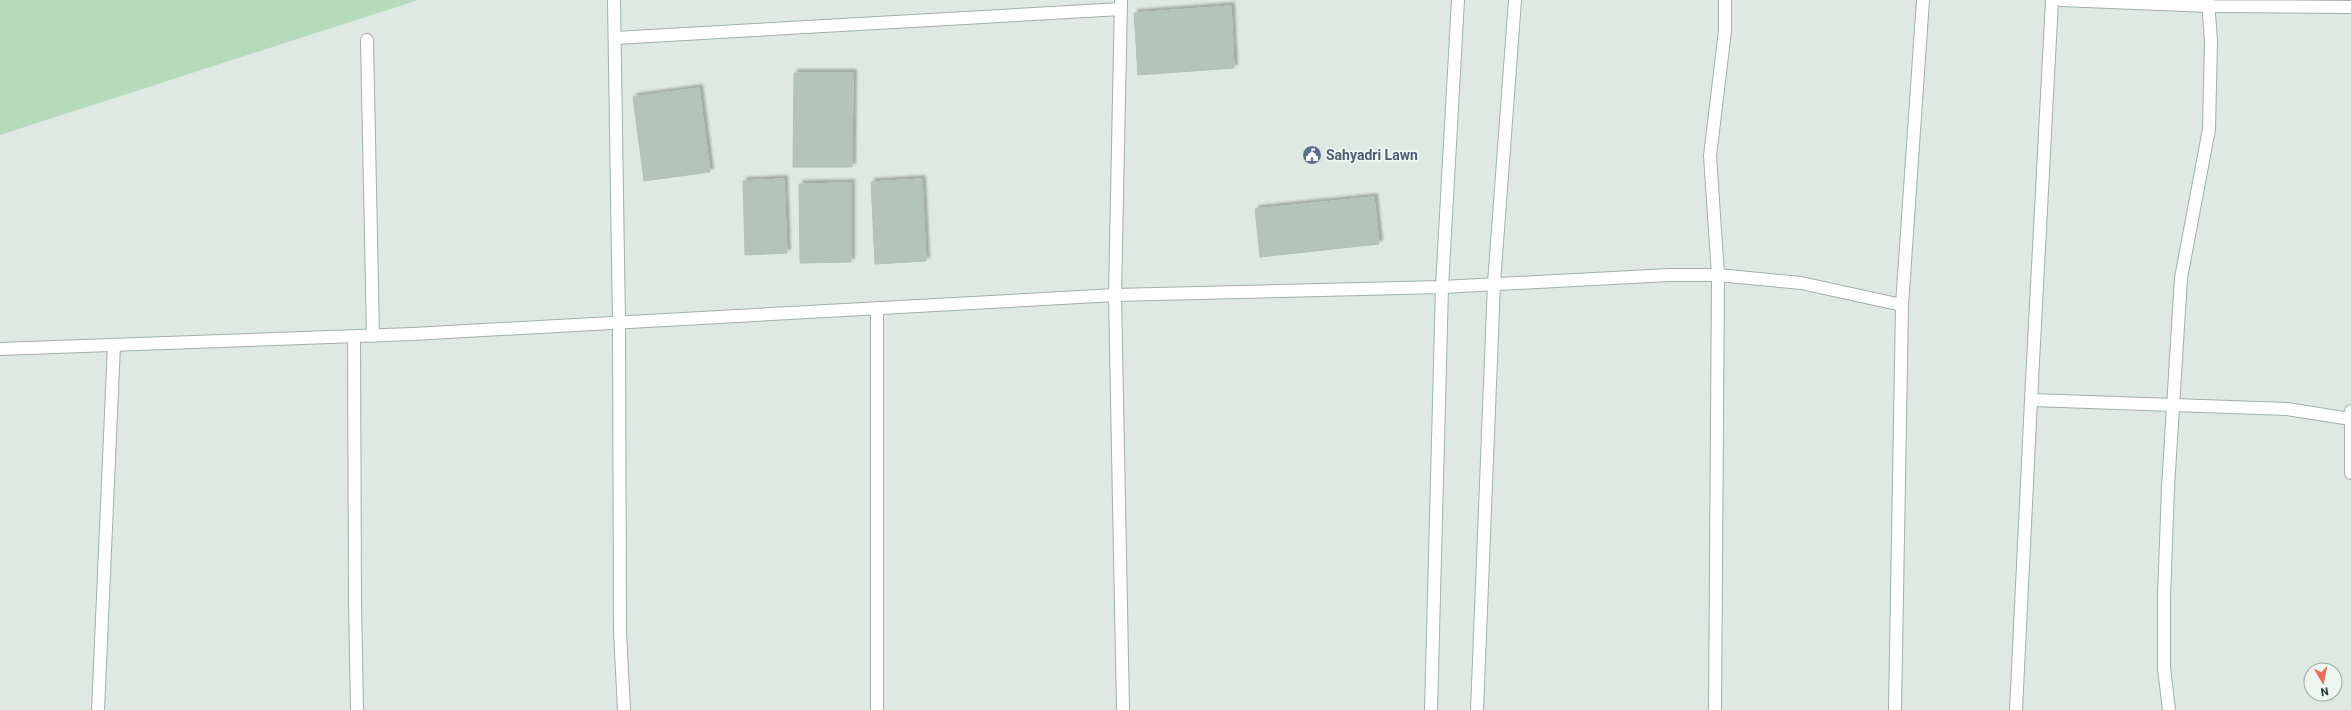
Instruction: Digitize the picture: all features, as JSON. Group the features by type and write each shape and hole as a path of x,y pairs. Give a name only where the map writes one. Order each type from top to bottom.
{"street":[{"path":"614,0 619,323 620,631 624,710"},
{"path":"1431,710 1442,287 1458,0"},
{"path":"1477,710 1494,283 1515,0"},
{"path":"1715,710 1718,275 1710,156 1725,31 1725,0"},
{"path":"1895,710 1902,305 1923,0"},
{"path":"2016,710 2052,0"},
{"path":"2061,0 2351,7"},
{"path":"2169,710 2164,668 2164,597 2168,487 2175,404 2181,278 2209,128 2211,42 2208,3"},
{"path":"615,38 1121,5 1115,295 1123,710"},
{"path":"367,40 373,336"},
{"path":"0,349 354,337 1115,295 1442,287 1494,283 1718,275 1801,283 1902,305"},
{"path":"877,309 877,710"},
{"path":"354,337 354,602 357,710"},
{"path":"98,710 114,345"},
{"path":"2031,400 2287,409 2351,419"},
{"path":"2351,411 2351,473"}],"green space":[{"path":"0,0 418,0 0,135"}],"building":[{"path":"1231,6 1234,68 1138,75 1134,13"},
{"path":"794,73 853,73 852,167 793,167"},
{"path":"699,88 710,172 644,181 633,97"},
{"path":"784,179 787,253 745,255 743,181"},
{"path":"922,179 926,261 875,264 871,182"},
{"path":"851,183 851,262 800,263 799,184"},
{"path":"1374,197 1379,244 1260,257 1255,209"}],"place":[{"name":"Sahyadri Lawn","path":"1312,155"}]}
